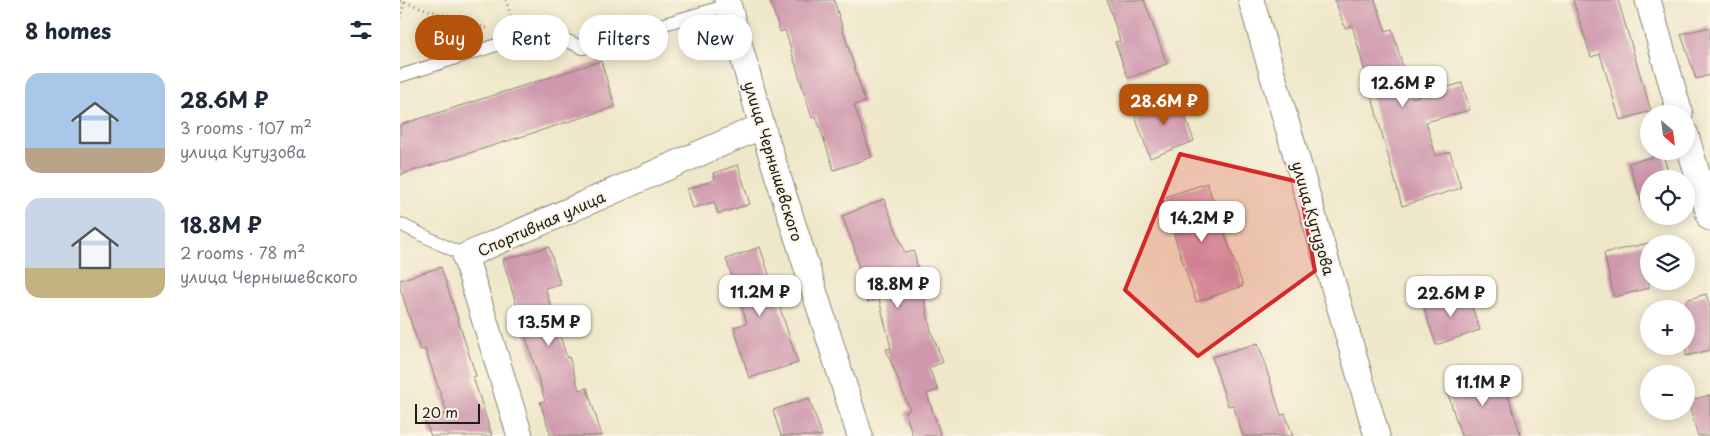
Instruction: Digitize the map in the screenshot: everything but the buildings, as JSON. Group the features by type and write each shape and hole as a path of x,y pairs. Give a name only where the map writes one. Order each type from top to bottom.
{"street":[{"name":"улица Кутузова","path":"1251,0 1376,436"},
{"path":"1648,0 1677,105"},
{"name":"улица Чернышевского","path":"728,2 762,126 860,436"},
{"name":"Спортивная улица","path":"520,436 465,256 762,126"},
{"path":"1693,160 1710,218"}],"lane":[{"path":"569,42 583,48 728,2"},
{"path":"400,76 493,46"},
{"path":"400,224 465,256"}],"path":[{"path":"506,0 511,15"},
{"path":"400,1 493,30"},
{"path":"400,18 405,1"}],"highlighted area":[{"path":"1180,154 1299,182 1315,271 1198,356 1125,290"}]}
